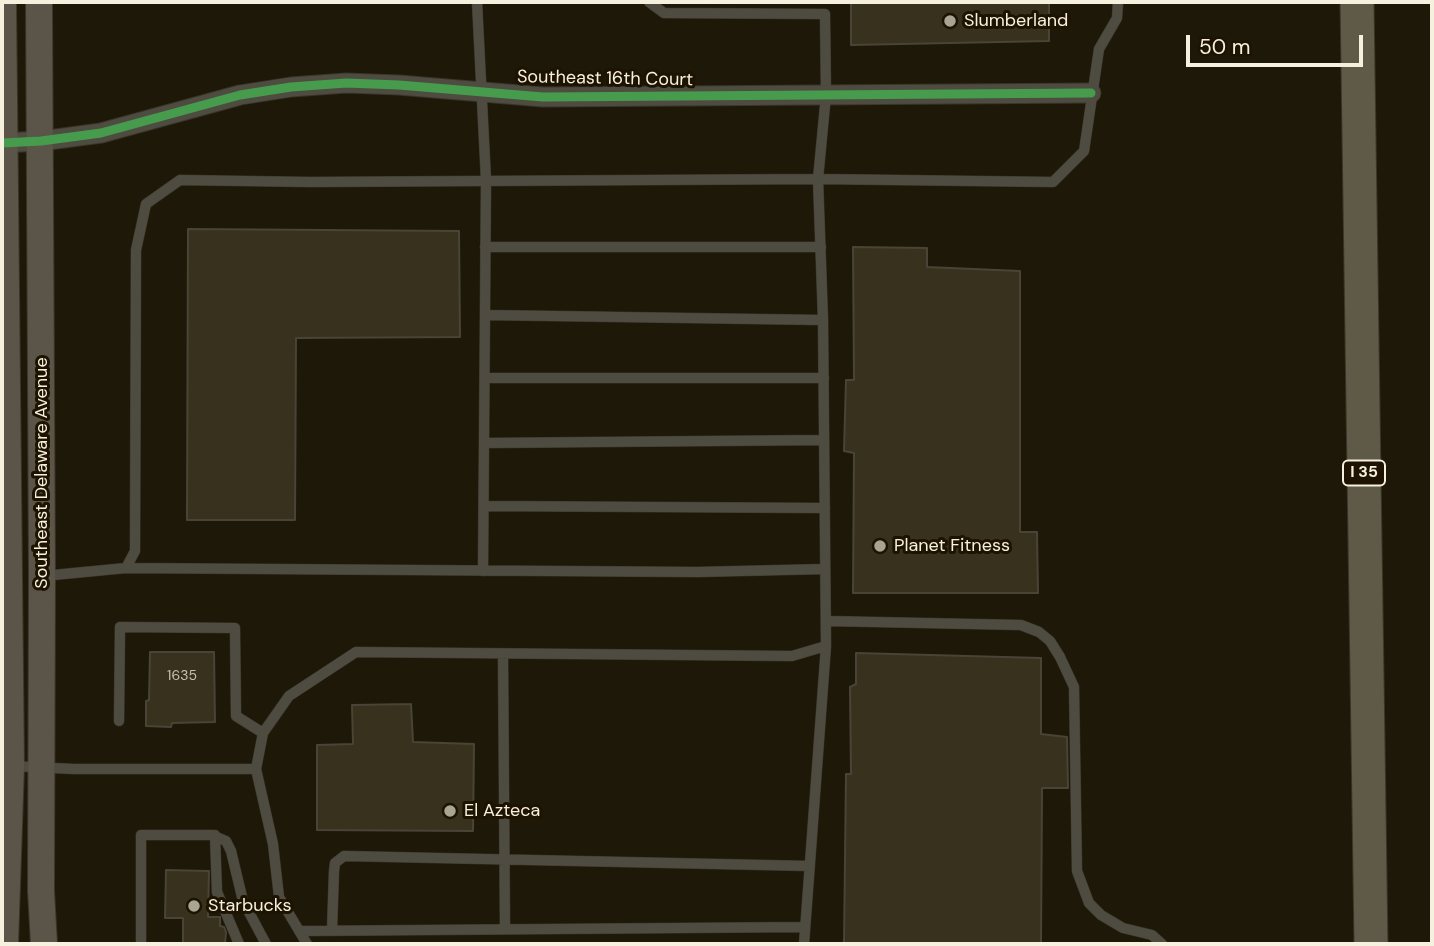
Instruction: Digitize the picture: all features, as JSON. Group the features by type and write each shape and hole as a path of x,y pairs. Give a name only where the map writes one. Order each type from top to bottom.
{"highway":[{"name":"I 35","path":"1357,2 1371,944"}],"main road":[{"name":"Southeast Delaware Avenue","path":"3,2 5,412 11,766 5,944"},
{"name":"Southeast Delaware Avenue","path":"39,2 41,891 44,944"}],"street":[{"name":"Southeast 16th Court","path":"4,143 102,133 240,95 291,87 346,83 543,97 1091,93"}],"lane":[{"path":"477,2 486,180 483,571"},
{"path":"649,2 664,13 825,14"},
{"path":"804,944 825,646 824,378 818,179 827,95 825,2"},
{"path":"126,568 135,551 136,250 146,204 180,180 310,182 818,179 1053,182 1084,151 1099,50 1117,18 1118,2"},
{"path":"485,247 821,247"},
{"path":"485,315 823,320"},
{"path":"485,378 824,378"},
{"path":"484,443 824,440"},
{"path":"484,506 825,508"},
{"path":"42,576 126,568 698,572 825,569"},
{"path":"825,621 1021,625 1039,632 1050,641 1074,687 1077,871 1089,902 1101,915 1124,928 1152,935 1162,944"},
{"path":"119,721 120,626 235,628 236,716 263,733"},
{"path":"307,944 279,897 273,844 256,769 263,733 289,696 356,652 792,656 825,646"},
{"path":"503,654 505,929"},
{"path":"11,766 256,769"},
{"path":"141,944 141,835 215,835 226,841 243,901 266,944"},
{"path":"215,835 217,892 239,944"},
{"path":"332,930 335,863 344,856 810,866"},
{"path":"299,931 805,927"}],"building":[{"name":"Slumberland","path":"851,2 1049,2 1049,41 851,45"},
{"path":"188,229 459,231 460,337 296,338 295,520 187,520"},
{"path":"853,247 927,248 927,267 1020,271 1020,532 1037,532 1038,593 853,593 854,453 844,451 846,380 854,380"},
{"path":"150,652 214,652 215,722 172,723 171,727 146,726"},
{"path":"856,653 1041,658 1041,734 1067,737 1068,788 1042,788 1041,944 844,944 846,774 851,774 850,687 856,684"},
{"path":"411,704 413,742 474,744 473,831 317,830 317,745 353,744 352,705"},
{"path":"166,870 209,871 208,917 220,917 220,926 224,927 226,932 225,944 183,944 183,918 165,918"}],"cycle path":[{"path":"2,143 101,133 240,95 291,87 346,83 543,97 1091,93"}],"place":[{"name":"Slumberland","path":"950,21"},
{"name":"Planet Fitness","path":"880,546"},
{"name":"El Azteca","path":"450,811"},
{"name":"Starbucks","path":"194,906"}]}
